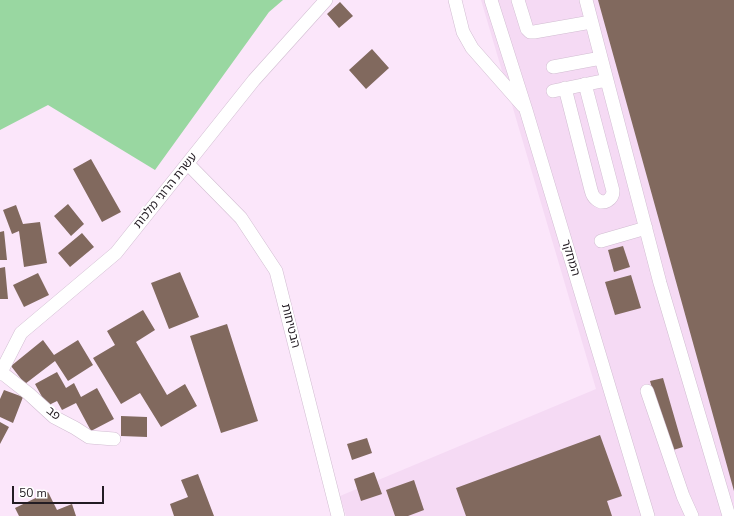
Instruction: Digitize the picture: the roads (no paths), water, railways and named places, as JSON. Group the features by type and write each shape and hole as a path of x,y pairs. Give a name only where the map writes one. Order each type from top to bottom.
{"street":[{"name":"עשרת הרוגי מלכות","path":"0,373 21,333 116,253 254,80 326,0"},
{"path":"455,0 463,32 472,48 526,110"},
{"name":"המחקר","path":"491,0 526,110 648,516"},
{"path":"518,0 527,29 530,32 591,22"},
{"path":"586,0 660,283 729,516"},
{"path":"553,67 601,58"},
{"path":"585,84 613,190 611,199 602,202 598,201 594,197 591,190 559,90 585,84 606,80"},
{"name":"הבטיחות","path":"188,164 241,218 276,271 338,516"},
{"path":"601,241 646,228"},
{"name":"פב","path":"0,373 29,394 54,417 89,437 114,438"},
{"path":"647,391 683,496 692,516"}]}
